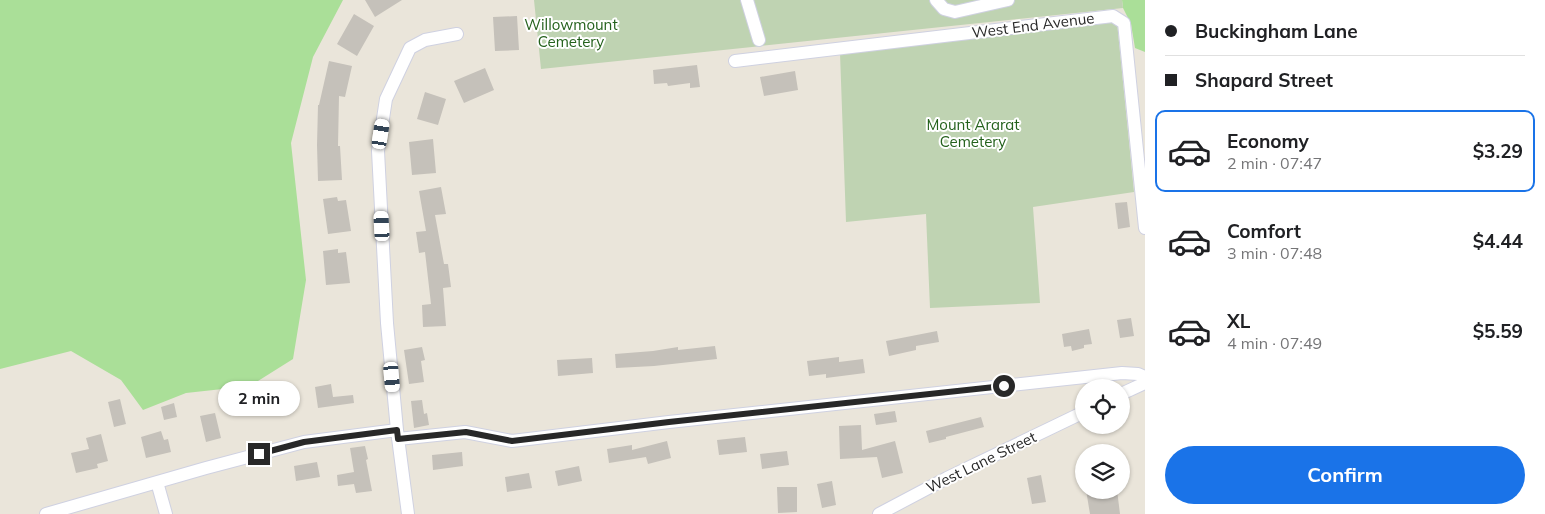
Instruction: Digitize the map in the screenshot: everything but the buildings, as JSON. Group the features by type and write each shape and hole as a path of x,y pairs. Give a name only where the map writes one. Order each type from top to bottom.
{"street":[{"path":"747,0 759,40"},
{"path":"936,0 944,9 955,12 1008,0"},
{"name":"West End Avenue","path":"735,61 1113,16 1124,23 1145,228"},
{"path":"408,514 387,323 378,151 386,99 410,48 426,40 457,34"},
{"path":"46,514 304,442 398,434 466,432 512,441 1122,373 1138,374 1145,378"},
{"path":"1130,390 1145,383"},
{"name":"West Lane Street","path":"879,514 947,478 1075,416"},
{"path":"157,482 166,514"}],"green space":[{"path":"0,0 343,0 313,57 291,143 306,280 293,359 250,386 186,393 143,410 121,380 71,351 0,369"},
{"name":"Willowmount Cemetery","path":"534,0 1122,0 1123,8 541,69"},
{"path":"1122,0 1145,0 1145,52 1135,48 1131,24 1123,8"},
{"name":"Mount Ararat Cemetery","path":"1117,22 1134,192 1033,207 1040,303 930,308 926,214 846,222 840,53"}],"route":[{"path":"259,454 304,442 397,430 398,439 466,432 512,441 1004,386"}]}
